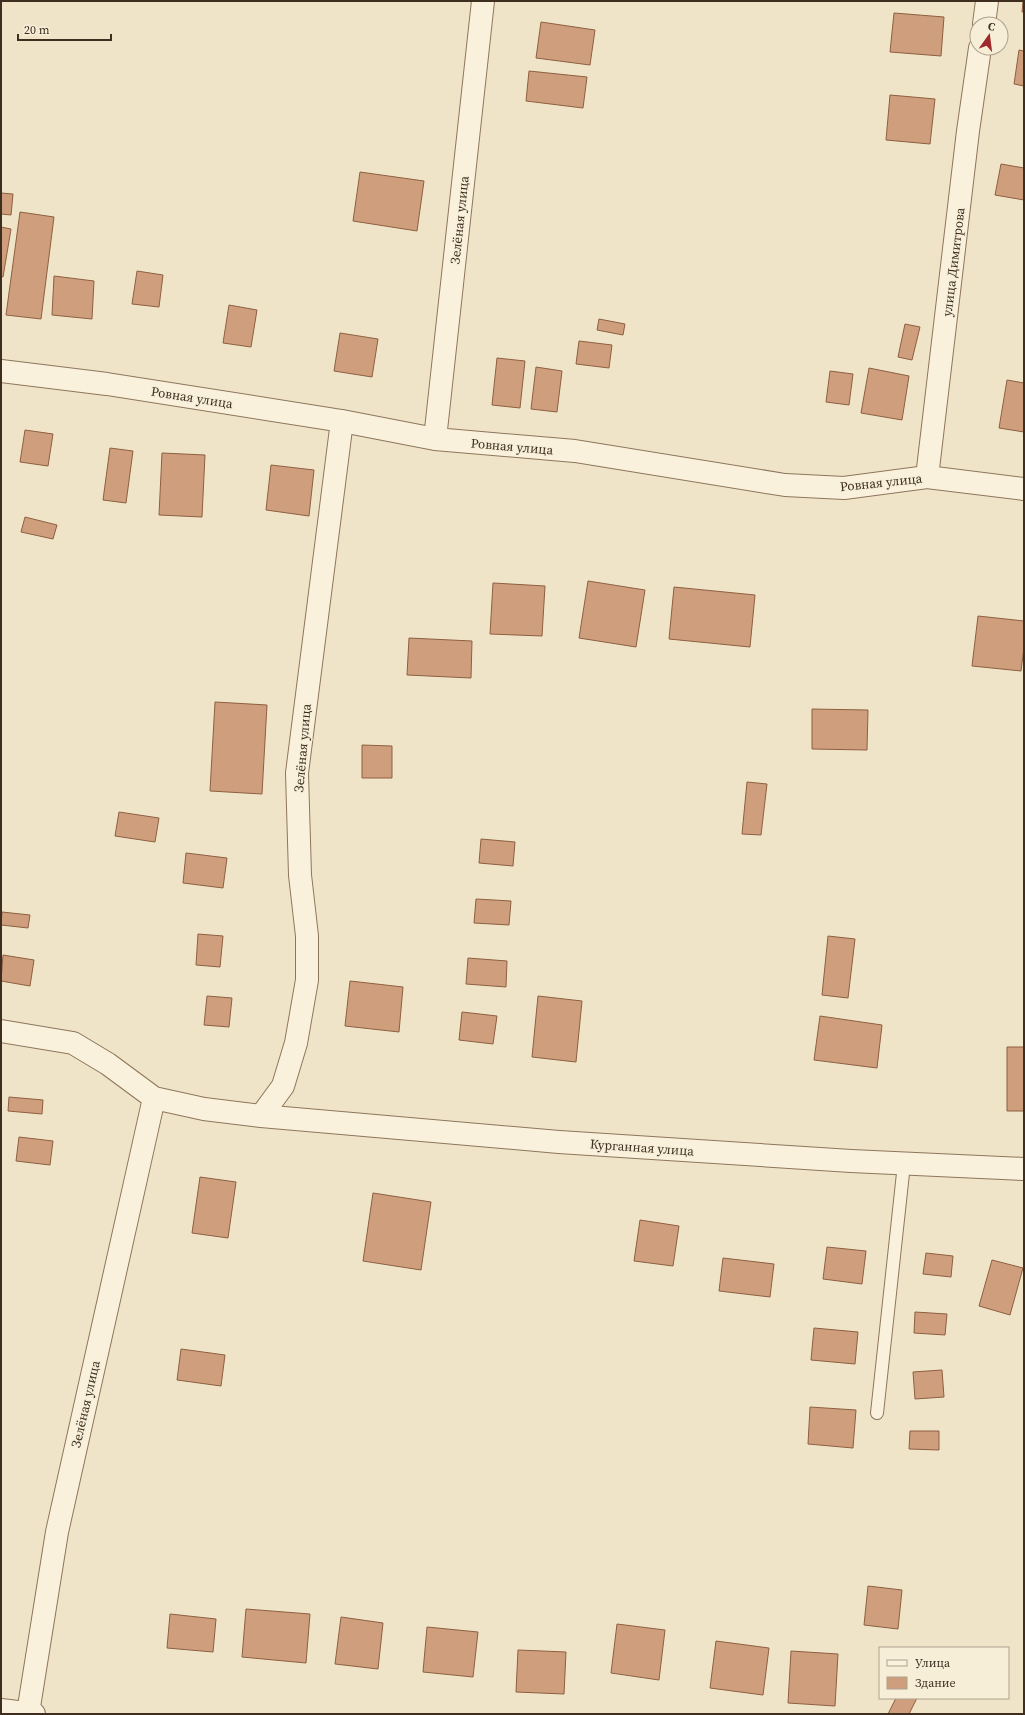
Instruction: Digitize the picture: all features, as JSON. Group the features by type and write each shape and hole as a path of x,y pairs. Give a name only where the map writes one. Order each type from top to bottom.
{"street":[{"name":"Зелёная улица","path":"435,439 483,1"},
{"path":"985,16 987,1"},
{"name":"улица Димитрова","path":"927,477 968,131 979,56"},
{"name":"Ровная улица","path":"1,371 107,384 342,421 435,439 575,451 785,485 844,488 927,477 1024,488"},
{"name":"Зелёная улица","path":"261,1116 283,1086 296,1043 307,980 307,936 300,875 298,773 342,421"},
{"path":"1,1031 73,1043 108,1064 154,1098"},
{"name":"Зелёная улица","path":"31,1713 57,1532 154,1098"},
{"name":"Курганная улица","path":"154,1098 204,1109 261,1116 559,1142 904,1164 1024,1169"},
{"path":"1,1710 31,1713"}],"lane":[{"path":"877,1413 904,1164"}],"building":[{"path":"1023,1 1024,12 1022,12"},
{"path":"894,13 944,17 941,56 890,52"},
{"path":"541,22 595,30 590,65 536,58"},
{"path":"1019,50 1024,51 1024,86 1014,84"},
{"path":"529,71 587,77 583,108 526,101"},
{"path":"890,95 935,99 930,144 886,140"},
{"path":"1001,164 1024,168 1024,200 995,195"},
{"path":"360,172 424,181 417,231 353,221"},
{"path":"1,193 13,194 11,215 1,214"},
{"path":"20,212 54,217 41,319 6,315"},
{"path":"1,227 11,229 3,277 1,276"},
{"path":"137,271 163,275 159,307 132,304"},
{"path":"54,276 94,281 92,319 52,315"},
{"path":"229,305 257,310 251,347 223,343"},
{"path":"599,319 625,324 623,335 597,330"},
{"path":"905,324 920,327 912,360 898,357"},
{"path":"340,333 378,339 372,377 334,371"},
{"path":"579,341 612,345 609,368 576,364"},
{"path":"497,358 525,361 520,408 492,405"},
{"path":"536,367 562,371 557,412 531,409"},
{"path":"869,368 909,376 902,420 861,413"},
{"path":"830,371 853,374 849,405 826,402"},
{"path":"1007,380 1024,383 1024,432 999,428"},
{"path":"25,430 53,434 48,466 20,462"},
{"path":"110,448 133,451 126,503 103,500"},
{"path":"162,453 205,455 202,517 159,515"},
{"path":"271,465 314,470 309,516 266,510"},
{"path":"25,517 57,525 53,539 21,532"},
{"path":"588,581 645,590 636,647 579,638"},
{"path":"493,583 545,586 542,636 490,634"},
{"path":"674,587 755,595 750,647 669,639"},
{"path":"978,616 1024,621 1024,647 1021,671 972,666"},
{"path":"409,638 472,641 471,678 407,675"},
{"path":"215,702 267,705 262,794 210,791"},
{"path":"812,709 868,710 867,750 812,749"},
{"path":"362,745 392,746 392,778 362,778"},
{"path":"747,782 767,784 761,835 742,834"},
{"path":"119,812 159,818 155,842 115,836"},
{"path":"481,839 515,842 513,866 479,863"},
{"path":"186,853 227,858 223,888 183,883"},
{"path":"476,899 511,901 509,925 474,923"},
{"path":"2,912 30,915 28,928 1,925"},
{"path":"198,934 223,936 220,967 196,965"},
{"path":"828,936 855,939 848,998 822,995"},
{"path":"3,955 34,960 30,986 1,981"},
{"path":"468,958 507,961 506,987 466,984"},
{"path":"350,981 403,987 399,1032 345,1026"},
{"path":"207,996 232,998 229,1027 204,1025"},
{"path":"538,996 582,1001 576,1062 532,1057"},
{"path":"462,1012 497,1016 493,1044 459,1040"},
{"path":"820,1016 882,1025 877,1068 814,1060"},
{"path":"1007,1047 1024,1047 1024,1111 1007,1111"},
{"path":"9,1097 43,1100 42,1114 8,1111"},
{"path":"19,1137 53,1141 50,1165 16,1161"},
{"path":"200,1177 236,1182 228,1238 192,1233"},
{"path":"373,1193 431,1202 421,1270 363,1261"},
{"path":"640,1220 679,1226 673,1266 634,1261"},
{"path":"827,1247 866,1251 862,1284 823,1279"},
{"path":"926,1253 953,1256 951,1277 923,1274"},
{"path":"723,1258 774,1264 770,1297 719,1291"},
{"path":"992,1260 1023,1268 1010,1315 979,1306"},
{"path":"915,1312 947,1314 945,1335 914,1333"},
{"path":"814,1328 858,1332 855,1364 811,1360"},
{"path":"181,1349 225,1355 221,1386 177,1380"},
{"path":"942,1370 944,1397 915,1399 913,1372"},
{"path":"810,1407 856,1410 853,1448 808,1444"},
{"path":"910,1431 939,1431 939,1450 909,1449"},
{"path":"868,1586 902,1590 898,1629 864,1625"},
{"path":"246,1609 310,1614 306,1663 242,1657"},
{"path":"170,1614 216,1619 213,1652 167,1648"},
{"path":"341,1617 383,1623 378,1669 335,1664"},
{"path":"617,1624 665,1630 659,1680 611,1673"},
{"path":"427,1627 478,1632 473,1677 423,1672"},
{"path":"716,1641 769,1648 763,1695 710,1688"},
{"path":"518,1650 566,1652 564,1694 516,1692"},
{"path":"791,1651 838,1654 835,1706 788,1703"},
{"path":"896,1699 916,1699 909,1714 888,1714"}]}
